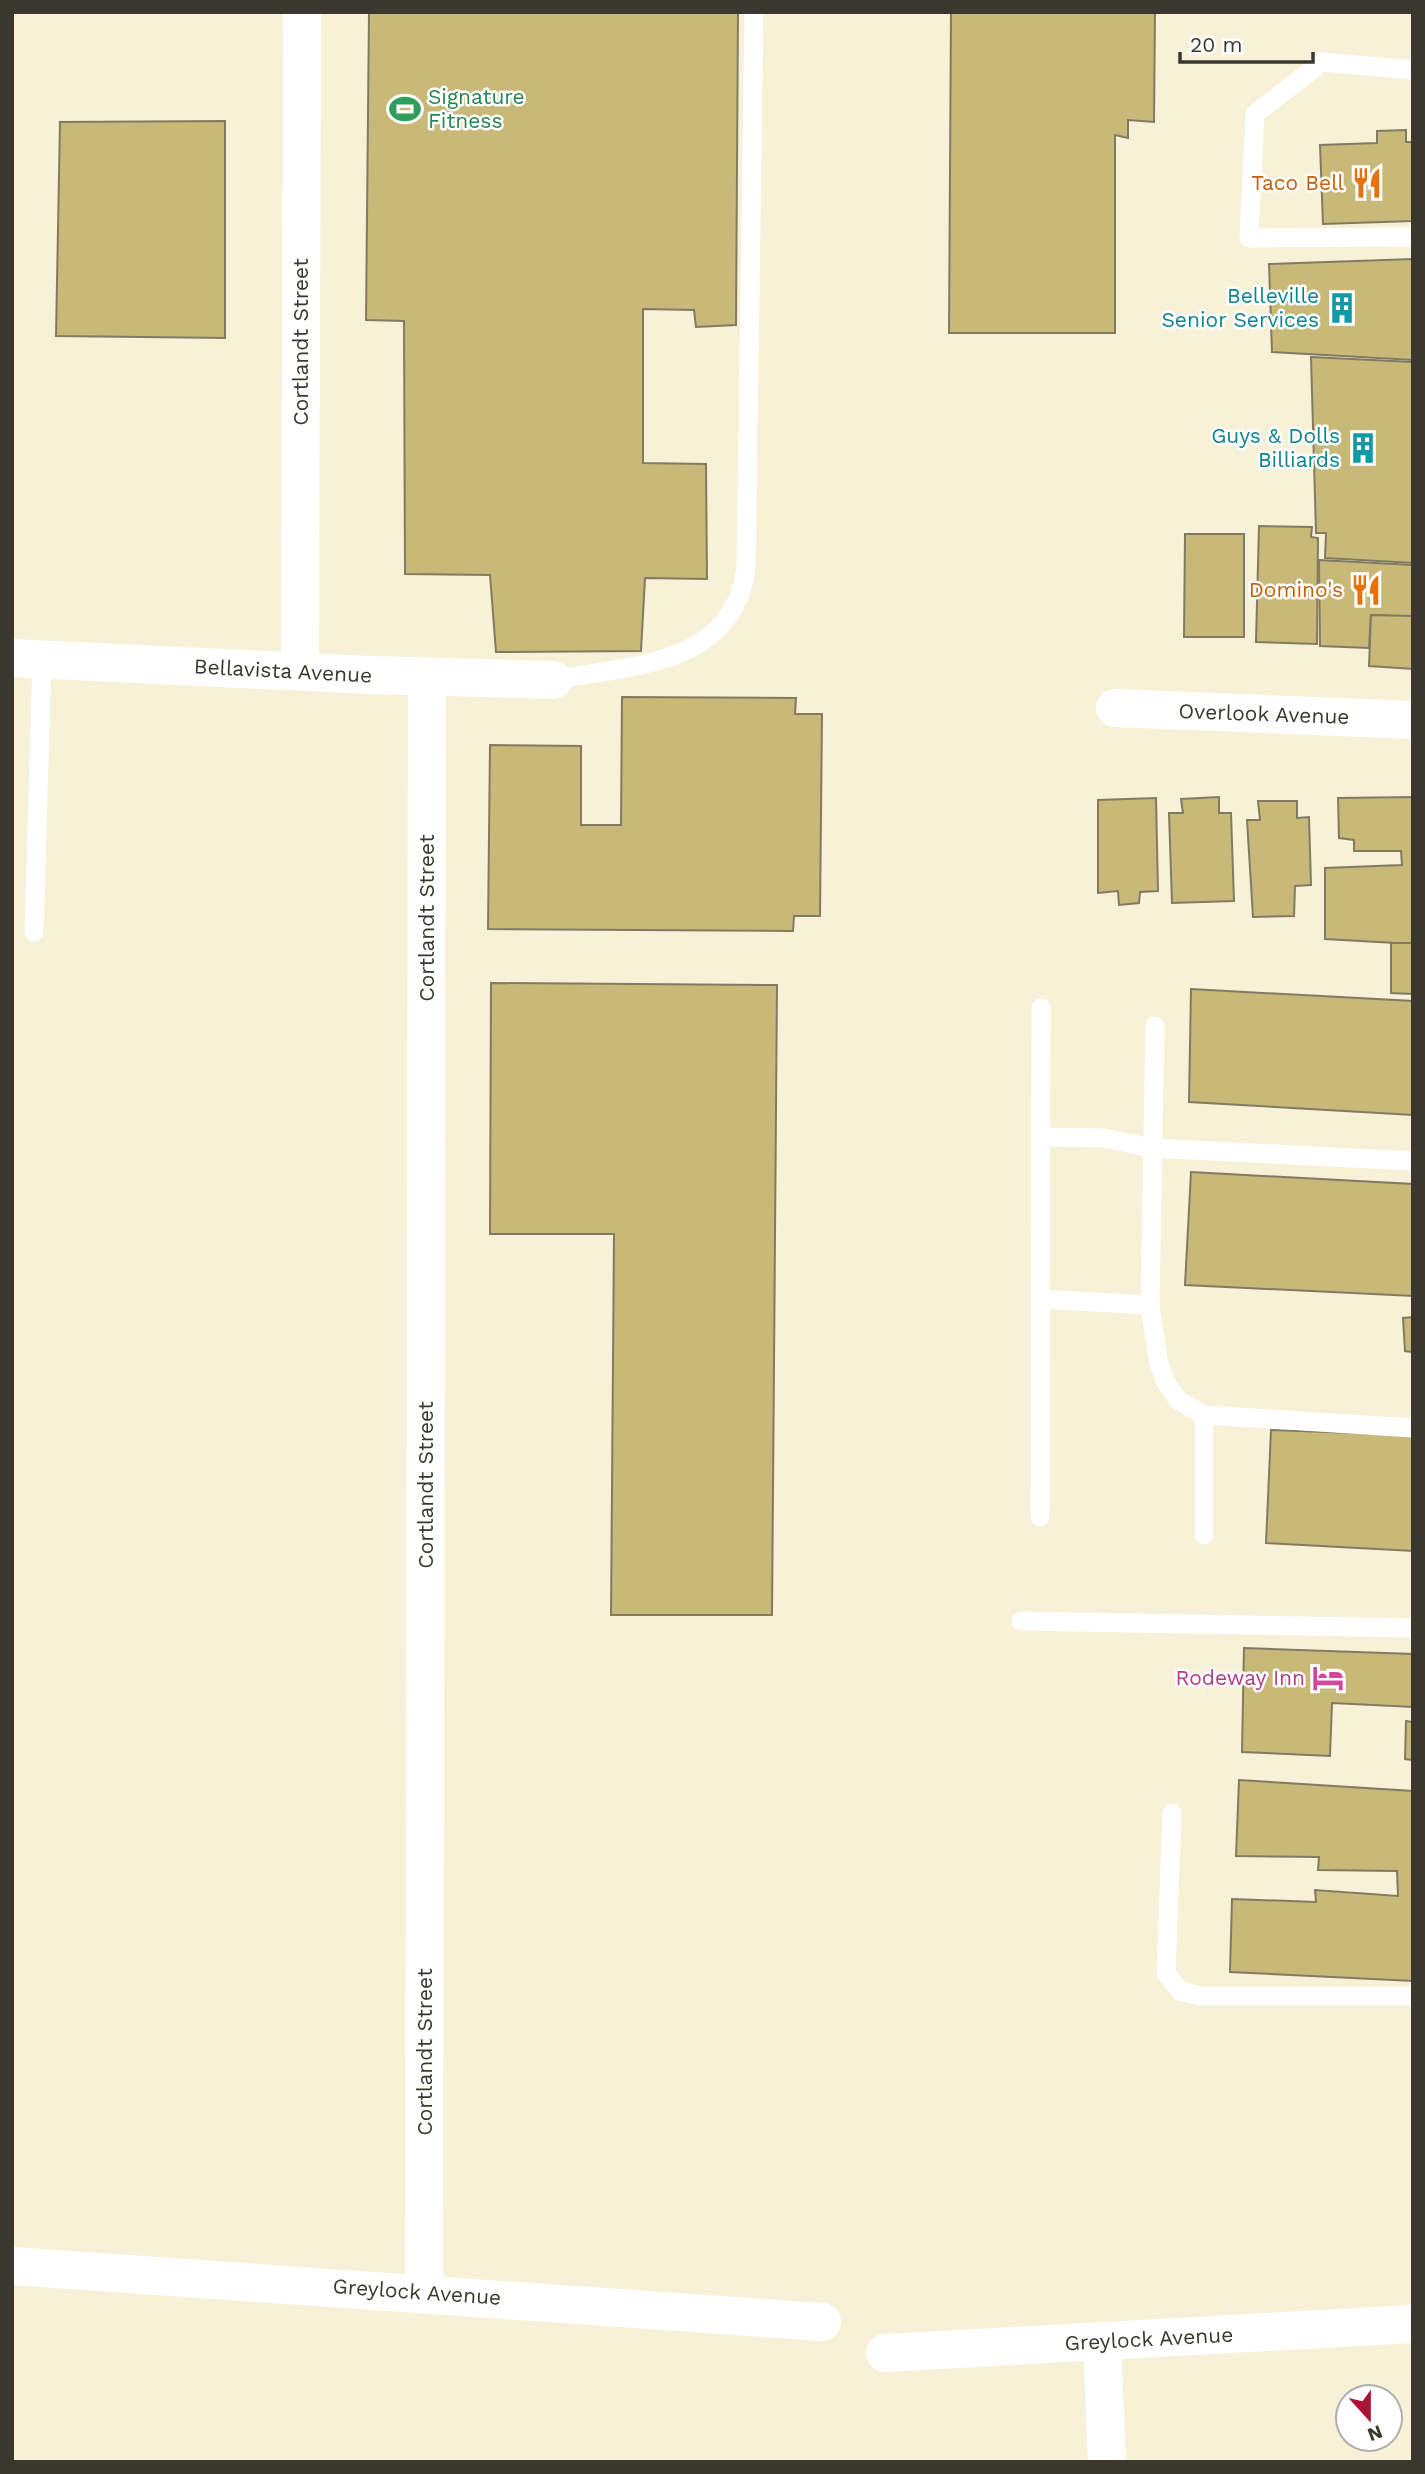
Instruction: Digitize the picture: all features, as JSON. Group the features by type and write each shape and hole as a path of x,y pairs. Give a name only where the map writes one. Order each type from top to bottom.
{"street":[{"name":"Cortlandt Street","path":"300,671 302,12"},
{"name":"Bellavista Avenue","path":"27,659 554,680"},
{"name":"Cortlandt Street","path":"424,2292 427,677"},
{"name":"Overlook Avenue","path":"1115,708 1413,720"},
{"name":"Greylock Avenue","path":"12,2266 424,2292 821,2322"},
{"name":"Greylock Avenue","path":"885,2353 1413,2324"},
{"path":"1102,2343 1107,2462"}],"lane":[{"path":"554,680 672,657 697,646 728,620 743,589 754,12"},
{"path":"1413,70 1322,62 1255,114 1249,238 1413,237"},
{"path":"27,659 34,932"},
{"path":"1040,1517 1041,1008"},
{"path":"1154,1026 1150,1305 1158,1360 1165,1381 1178,1400 1204,1415 1413,1428"},
{"path":"1041,1137 1104,1138 1152,1148 1413,1161"},
{"path":"1040,1299 1150,1305"},
{"path":"1204,1415 1204,1535"},
{"path":"1021,1620 1413,1628"},
{"path":"1172,1812 1166,1973 1180,1991 1200,1996 1413,1996"}],"building":[{"path":"369,12 738,12 736,325 696,327 694,310 643,309 643,463 706,464 707,579 645,578 641,651 496,652 490,575 405,574 404,321 366,320"},
{"path":"951,12 1155,12 1154,122 1128,120 1128,138 1115,135 1115,333 949,333"},
{"path":"225,121 225,338 56,336 60,122"},
{"name":"Taco Bell","path":"1406,130 1406,142 1413,142 1413,221 1323,224 1320,145 1377,143 1377,131"},
{"name":"Belleville Senior Services","path":"1413,259 1413,360 1272,352 1269,264"},
{"name":"Guys & Dolls Billiards","path":"1311,357 1413,362 1413,563 1325,558 1326,533 1316,533"},
{"path":"1259,526 1312,527 1311,537 1318,538 1317,644 1256,642"},
{"path":"1185,534 1244,534 1244,637 1184,637"},
{"name":"Domino's","path":"1319,560 1413,565 1413,617 1371,615 1369,648 1320,646"},
{"path":"1371,615 1413,616 1413,669 1369,666"},
{"path":"622,697 796,698 795,714 822,714 820,916 794,916 793,931 488,929 490,745 581,746 581,825 621,825"},
{"path":"1219,797 1219,813 1231,813 1234,901 1172,903 1169,813 1183,813 1181,799"},
{"path":"1413,797 1413,944 1325,939 1325,868 1402,865 1401,851 1354,851 1354,840 1339,838 1338,798"},
{"path":"1156,798 1158,891 1140,892 1139,903 1119,905 1118,891 1098,893 1098,800"},
{"path":"1258,801 1297,801 1297,818 1309,817 1311,885 1295,886 1294,916 1253,917 1247,820 1260,820"},
{"path":"1391,943 1413,943 1413,994 1391,993"},
{"path":"491,983 777,985 772,1615 611,1615 614,1234 490,1234"},
{"path":"1191,989 1413,1001 1413,1115 1189,1102"},
{"path":"1191,1172 1413,1184 1413,1296 1185,1285"},
{"path":"1413,1317 1413,1352 1405,1351 1403,1318"},
{"path":"1271,1430 1413,1435 1413,1551 1266,1543"},
{"name":"Rodeway Inn","path":"1244,1648 1413,1654 1413,1707 1332,1703 1330,1756 1242,1752"},
{"path":"1406,1721 1413,1722 1413,1760 1405,1759"},
{"path":"1239,1780 1413,1791 1413,1981 1230,1972 1232,1899 1316,1902 1315,1890 1398,1896 1397,1871 1318,1870 1319,1857 1236,1856"}],"place":[{"name":"Signature Fitness","path":"405,109"},
{"name":"Taco Bell","path":"1367,183"},
{"name":"Belleville Senior Services","path":"1342,308"},
{"name":"Guys & Dolls Billiards","path":"1363,448"},
{"name":"Domino's","path":"1366,590"},
{"name":"Rodeway Inn","path":"1328,1678"}]}
